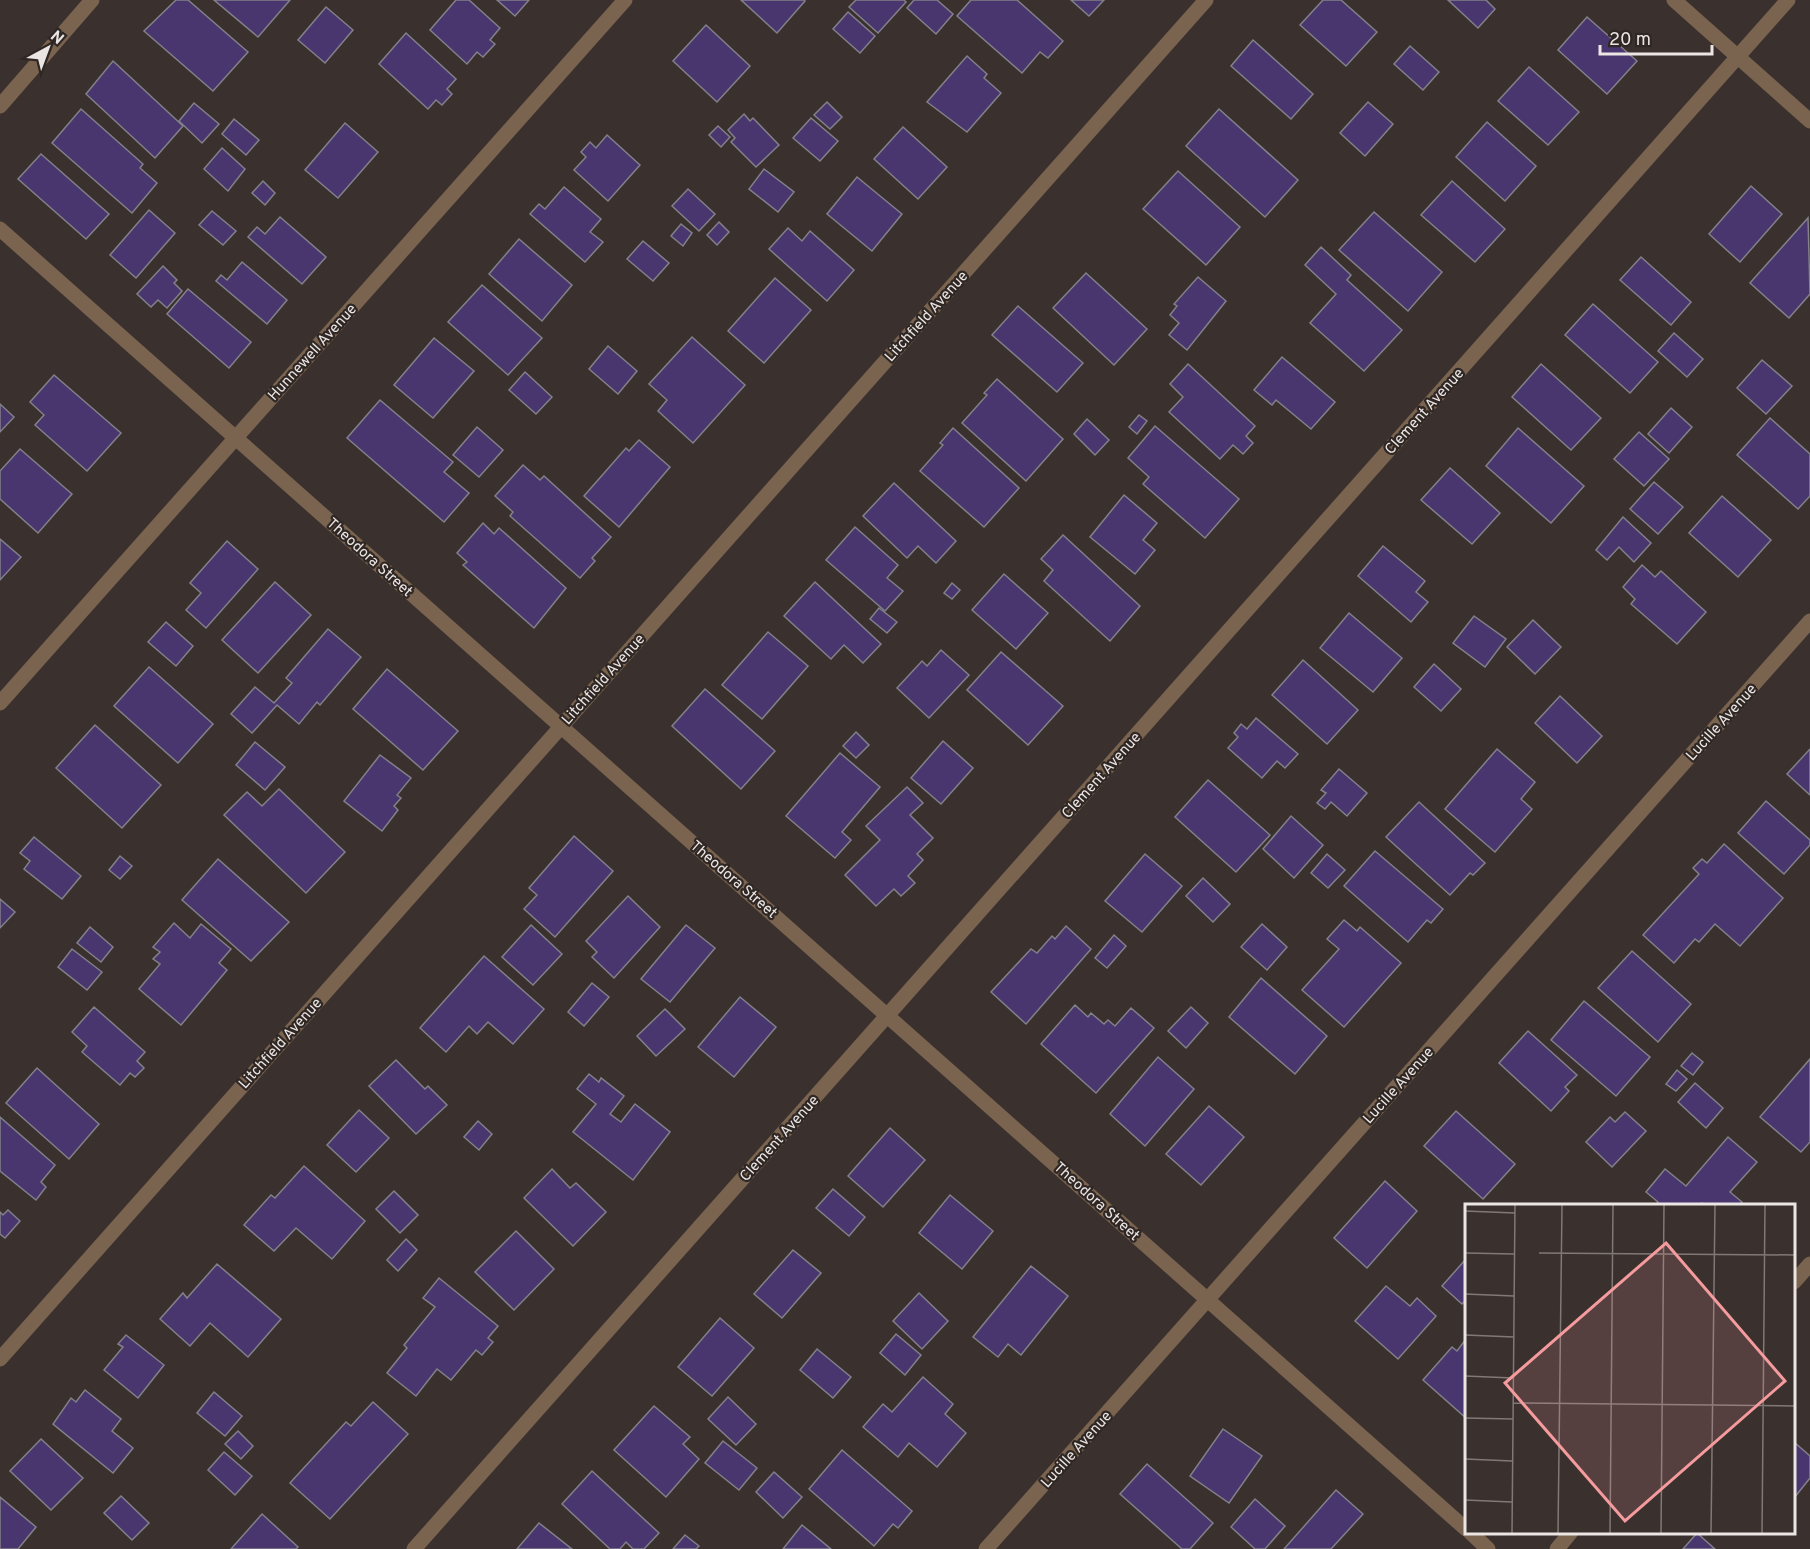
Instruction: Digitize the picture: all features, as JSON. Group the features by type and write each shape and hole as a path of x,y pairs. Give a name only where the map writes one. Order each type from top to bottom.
{"street":[{"path":"0,106 87,5 70,0"},
{"name":"Hunnewell Avenue","path":"0,703 625,0"},
{"name":"Litchfield Avenue","path":"0,1359 1206,0"},
{"path":"1674,0 1810,121"},
{"name":"Clement Avenue","path":"414,1549 1788,0"},
{"name":"Theodora Street","path":"0,229 1465,1527"},
{"name":"Lucille Avenue","path":"986,1549 1810,621"},
{"path":"1795,1281 1810,1263"},
{"path":"1471,1534 1488,1549"},
{"path":"1557,1549 1570,1534"}],"building":[{"path":"176,0 188,0 248,52 213,91 144,31"},
{"path":"214,0 290,0 258,37"},
{"path":"456,0 469,0 500,28 490,40 495,44 483,57 477,52 467,64 430,30"},
{"path":"497,0 529,0 515,16"},
{"path":"741,0 804,0 805,1 777,33"},
{"path":"856,0 904,0 906,2 878,33 849,7"},
{"path":"914,0 937,0 953,14 936,34 907,8"},
{"path":"971,0 1017,0 1063,41 1048,58 1040,52 1022,73 957,16"},
{"path":"1071,0 1104,0 1089,16"},
{"path":"1323,0 1341,0 1377,32 1346,66 1300,25"},
{"path":"1448,0 1486,0 1495,9 1478,28"},
{"path":"326,7 353,30 325,63 298,40"},
{"path":"848,12 875,36 860,53 833,29"},
{"path":"1587,17 1637,61 1607,94 1558,50"},
{"path":"706,25 750,66 717,102 673,61"},
{"path":"406,33 456,79 447,89 452,94 442,105 436,100 428,109 379,64"},
{"path":"1253,40 1313,94 1291,119 1231,66"},
{"path":"1410,46 1439,72 1423,90 1394,64"},
{"path":"967,56 987,74 984,78 1001,93 967,132 927,102"},
{"path":"113,61 183,126 155,158 86,94"},
{"path":"1529,67 1579,112 1548,145 1498,101"},
{"path":"827,102 842,117 830,129 814,115"},
{"path":"1368,102 1393,124 1365,156 1340,133"},
{"path":"194,103 219,124 202,143 179,121"},
{"path":"81,109 143,164 140,168 157,183 132,213 52,143"},
{"path":"1219,109 1298,180 1265,217 1186,146"},
{"path":"744,114 750,121 753,118 779,145 756,167 731,142 735,138 728,130"},
{"path":"811,118 838,141 820,161 793,138"},
{"path":"234,119 259,140 246,155 222,134"},
{"path":"1487,122 1536,166 1505,201 1456,157"},
{"path":"345,123 378,152 338,198 305,170"},
{"path":"718,126 730,137 721,147 709,135"},
{"path":"903,127 947,167 918,199 874,159"},
{"path":"607,135 640,165 608,201 574,170 586,157 581,152 590,142 596,148"},
{"path":"222,148 245,169 228,191 204,169"},
{"path":"41,154 109,214 86,239 18,179"},
{"path":"764,169 794,192 778,212 749,189"},
{"path":"1178,171 1240,227 1206,265 1143,209"},
{"path":"857,177 902,214 872,251 827,214"},
{"path":"263,181 275,193 265,205 252,193"},
{"path":"1452,181 1505,229 1475,262 1421,215"},
{"path":"1751,186 1782,214 1740,262 1709,234"},
{"path":"564,187 601,219 590,232 603,242 585,262 530,214 539,204 545,209"},
{"path":"688,189 715,214 699,231 672,206"},
{"path":"149,210 175,233 136,278 110,255"},
{"path":"212,211 236,231 223,245 199,225"},
{"path":"1374,212 1442,272 1408,311 1339,250"},
{"path":"280,217 326,257 302,284 248,237 257,227 265,234"},
{"path":"1808,218 1810,294 1789,318 1750,283"},
{"path":"719,222 729,232 717,245 707,235"},
{"path":"681,224 692,233 683,246 671,236"},
{"path":"788,228 802,241 810,231 854,270 827,301 769,249"},
{"path":"519,239 572,285 542,321 489,274"},
{"path":"643,241 669,263 653,281 627,259"},
{"path":"1321,247 1351,275 1347,280 1402,330 1364,371 1310,323 1336,294 1305,265"},
{"path":"1641,257 1691,302 1671,325 1620,280"},
{"path":"242,262 287,300 267,324 216,281 221,275 227,280"},
{"path":"163,266 177,280 174,283 182,291 167,308 158,300 151,307 137,294"},
{"path":"1086,273 1147,329 1114,365 1053,308"},
{"path":"1198,277 1226,301 1187,350 1169,335 1179,323 1170,315 1177,306 1174,304"},
{"path":"775,278 811,310 764,363 728,331"},
{"path":"482,285 542,338 508,375 448,322"},
{"path":"188,289 251,342 229,368 167,314"},
{"path":"1593,304 1658,362 1630,393 1565,335"},
{"path":"1018,306 1083,363 1057,392 992,335"},
{"path":"1674,333 1703,359 1687,377 1658,351"},
{"path":"692,337 745,385 693,443 658,411 667,400 649,384"},
{"path":"434,338 474,371 433,418 394,385"},
{"path":"608,346 637,371 618,394 589,369"},
{"path":"1282,357 1335,402 1311,429 1276,400 1272,405 1254,390"},
{"path":"1762,360 1792,386 1766,414 1737,388"},
{"path":"1188,364 1255,426 1246,436 1253,443 1243,454 1233,445 1220,459 1169,412 1183,397 1170,384"},
{"path":"1541,364 1601,418 1571,450 1512,397"},
{"path":"525,372 552,397 536,414 509,390"},
{"path":"54,375 121,433 87,471 35,425 44,415 30,402"},
{"path":"997,379 1063,439 1026,481 962,423 987,395 984,393"},
{"path":"380,400 453,462 444,472 469,493 444,522 347,438"},
{"path":"0,404 14,417 0,432"},
{"path":"1671,408 1692,427 1669,453 1648,434"},
{"path":"1139,415 1147,421 1137,434 1129,427"},
{"path":"1770,418 1810,454 1810,496 1798,509 1737,455"},
{"path":"1087,419 1109,440 1095,455 1074,434"},
{"path":"1155,426 1239,499 1205,538 1143,484 1149,477 1128,458"},
{"path":"477,427 503,450 479,477 453,455"},
{"path":"953,428 1019,488 984,527 920,471 943,445 940,443"},
{"path":"1518,428 1584,486 1551,523 1486,466"},
{"path":"1639,432 1669,459 1644,486 1614,459"},
{"path":"639,440 670,467 619,527 584,496 626,448 629,451"},
{"path":"20,449 72,494 38,533 0,499 0,471"},
{"path":"523,465 540,480 544,476 611,537 592,558 595,561 580,578 510,516 513,512 495,496"},
{"path":"1450,468 1500,513 1472,544 1421,500"},
{"path":"1654,482 1683,507 1658,534 1630,509"},
{"path":"894,483 956,541 936,563 918,546 907,558 863,516"},
{"path":"1124,495 1157,523 1143,540 1155,550 1135,574 1090,537"},
{"path":"1722,496 1771,540 1738,577 1689,533"},
{"path":"1623,517 1651,543 1634,562 1619,547 1607,560 1596,550"},
{"path":"483,523 494,534 499,528 566,588 534,628 463,565 467,562 457,553"},
{"path":"855,527 898,565 887,578 903,591 885,611 826,560"},
{"path":"1063,535 1140,606 1110,641 1044,581 1053,570 1041,559"},
{"path":"0,539 21,557 0,580"},
{"path":"227,541 258,569 206,628 186,610 201,593 190,583"},
{"path":"1383,546 1425,581 1416,592 1428,602 1411,622 1358,576"},
{"path":"1642,565 1655,577 1661,571 1706,612 1677,644 1631,604 1635,599 1623,587"},
{"path":"1004,574 1048,613 1016,649 972,610"},
{"path":"275,582 311,615 258,673 222,640"},
{"path":"815,582 881,644 863,663 844,645 831,659 784,616"},
{"path":"952,583 960,590 952,599 944,593"},
{"path":"879,608 897,622 887,633 870,619"},
{"path":"1349,613 1402,658 1373,692 1320,648"},
{"path":"1474,616 1506,639 1485,667 1453,643"},
{"path":"1533,620 1561,647 1535,674 1507,647"},
{"path":"166,622 193,646 176,666 148,642"},
{"path":"328,629 361,657 320,705 317,702 299,724 277,705 252,733 231,714 255,687 274,703 292,683 286,678"},
{"path":"768,632 808,666 762,719 722,685"},
{"path":"941,650 969,675 929,718 897,688 922,661 927,666"},
{"path":"1001,652 1063,706 1028,745 967,690"},
{"path":"1303,660 1358,710 1327,744 1272,695"},
{"path":"1434,664 1461,689 1441,711 1414,687"},
{"path":"149,667 213,724 178,763 114,706"},
{"path":"387,669 458,731 423,770 353,709"},
{"path":"705,689 775,751 741,789 672,726"},
{"path":"1560,696 1602,736 1577,763 1535,723"},
{"path":"1256,718 1298,754 1285,768 1277,761 1262,778 1228,748 1238,737 1234,733 1241,724 1247,729"},
{"path":"95,725 161,785 122,828 56,768"},
{"path":"856,732 869,745 856,758 843,746"},
{"path":"943,741 973,768 941,804 911,778"},
{"path":"255,742 285,767 265,790 236,765"},
{"path":"1497,749 1535,782 1521,799 1532,809 1495,852 1445,809"},
{"path":"1810,749 1810,795 1787,774"},
{"path":"840,753 880,787 842,832 851,840 835,858 786,816"},
{"path":"380,755 411,778 397,795 401,798 394,806 398,810 382,831 344,801"},
{"path":"1339,769 1367,793 1347,816 1331,802 1325,809 1317,803 1326,793 1321,790"},
{"path":"1208,780 1270,835 1236,872 1175,817"},
{"path":"907,787 923,803 910,815 933,838 917,854 923,860 908,876 915,883 901,896 894,889 876,906 845,875 880,840 866,826"},
{"path":"279,789 345,852 306,893 224,815 247,792 262,806"},
{"path":"1766,801 1810,840 1810,845 1784,874 1738,833"},
{"path":"1419,802 1485,863 1473,875 1470,873 1450,895 1386,837"},
{"path":"1291,816 1323,845 1294,878 1263,849"},
{"path":"574,836 613,871 555,937 524,909 537,895 529,888"},
{"path":"34,837 81,876 62,899 24,869 30,861 20,853"},
{"path":"1724,844 1783,898 1740,946 1715,924 1699,942 1695,939 1674,963 1643,935 1699,874 1693,868 1702,859 1707,863"},
{"path":"1375,851 1443,909 1431,923 1427,920 1408,942 1344,886"},
{"path":"1145,854 1182,886 1142,932 1105,901"},
{"path":"1327,854 1345,870 1328,888 1311,873"},
{"path":"120,856 132,866 120,879 109,870"},
{"path":"218,859 289,922 251,961 182,900"},
{"path":"1203,878 1230,904 1213,922 1186,896"},
{"path":"628,896 660,927 614,978 592,957 597,952 586,941"},
{"path":"0,899 15,912 0,928"},
{"path":"1344,920 1357,931 1360,927 1401,963 1344,1027 1302,990 1339,949 1327,939"},
{"path":"174,923 190,938 201,924 231,949 219,963 227,970 181,1025 139,989 160,964 153,959 160,952 153,947"},
{"path":"1262,924 1287,947 1267,970 1241,947"},
{"path":"531,925 562,954 533,985 502,957"},
{"path":"686,925 715,948 670,1002 641,979"},
{"path":"1066,926 1091,949 1026,1024 991,992 1031,949 1037,953 1052,936 1055,939"},
{"path":"90,927 113,947 101,962 77,943"},
{"path":"1114,935 1126,946 1107,968 1095,958"},
{"path":"72,949 102,972 87,990 58,967"},
{"path":"1632,951 1691,1004 1658,1042 1598,988"},
{"path":"484,956 544,1009 513,1044 488,1022 477,1034 469,1026 446,1052 420,1028"},
{"path":"1261,978 1327,1036 1295,1074 1229,1017"},
{"path":"592,983 609,997 584,1026 568,1012"},
{"path":"740,997 776,1027 734,1077 698,1047"},
{"path":"1584,1001 1650,1057 1616,1096 1551,1040"},
{"path":"1075,1005 1088,1017 1091,1013 1104,1024 1108,1020 1115,1026 1131,1008 1154,1028 1096,1093 1041,1044"},
{"path":"94,1007 145,1052 137,1061 144,1068 135,1077 130,1073 120,1085 82,1052 87,1046 72,1032"},
{"path":"1191,1007 1208,1023 1186,1048 1168,1031"},
{"path":"665,1009 685,1029 656,1056 637,1036"},
{"path":"1528,1031 1577,1075 1565,1087 1569,1091 1551,1111 1499,1063"},
{"path":"1692,1053 1703,1062 1693,1075 1681,1066"},
{"path":"1158,1057 1194,1089 1145,1146 1110,1114"},
{"path":"1810,1059 1810,1142 1801,1152 1760,1117"},
{"path":"396,1060 425,1089 428,1086 447,1105 416,1134 369,1086"},
{"path":"37,1068 99,1124 69,1159 6,1103"},
{"path":"1677,1070 1687,1079 1676,1091 1666,1084"},
{"path":"589,1074 599,1082 601,1078 624,1096 610,1114 621,1122 635,1104 670,1132 633,1180 573,1132 596,1104 577,1089"},
{"path":"1695,1083 1723,1108 1706,1128 1678,1102"},
{"path":"1209,1106 1244,1137 1201,1185 1166,1154"},
{"path":"359,1110 389,1138 356,1172 327,1145"},
{"path":"1456,1111 1515,1164 1483,1199 1424,1146"},
{"path":"1625,1112 1646,1131 1612,1167 1586,1142 1610,1117 1615,1122"},
{"path":"0,1117 55,1165 41,1182 46,1187 36,1200 0,1171"},
{"path":"478,1121 492,1134 479,1150 464,1137"},
{"path":"890,1128 925,1160 883,1207 848,1176"},
{"path":"1728,1137 1757,1162 1730,1192 1742,1202 1740,1204 1656,1204 1658,1202 1646,1192 1665,1169 1686,1186"},
{"path":"304,1166 365,1221 332,1259 296,1228 274,1251 244,1225 271,1195 275,1198"},
{"path":"552,1169 570,1188 576,1183 606,1212 573,1246 524,1198"},
{"path":"1385,1181 1417,1211 1367,1268 1334,1238"},
{"path":"833,1189 865,1217 849,1236 816,1208"},
{"path":"394,1191 418,1215 400,1233 376,1209"},
{"path":"950,1195 993,1231 962,1269 919,1233"},
{"path":"8,1210 20,1221 5,1238 0,1234 0,1212 3,1215"},
{"path":"516,1231 554,1269 514,1310 475,1272"},
{"path":"406,1239 417,1250 398,1271 387,1260"},
{"path":"793,1250 821,1273 782,1318 754,1294"},
{"path":"1465,1260 1465,1301 1462,1304 1442,1286"},
{"path":"217,1264 281,1319 248,1357 210,1323 190,1346 160,1319 183,1293 187,1298"},
{"path":"1031,1266 1068,1296 1021,1355 1008,1344 998,1357 973,1337"},
{"path":"439,1278 498,1326 488,1338 493,1342 482,1355 476,1350 451,1380 437,1369 416,1396 387,1373 407,1348 404,1345 435,1307 423,1298"},
{"path":"1386,1286 1410,1306 1417,1298 1436,1316 1398,1359 1355,1321"},
{"path":"919,1293 948,1321 922,1349 893,1321"},
{"path":"720,1318 754,1348 712,1396 678,1367"},
{"path":"896,1334 921,1355 905,1375 880,1353"},
{"path":"126,1335 164,1365 138,1398 104,1370 123,1347 118,1344"},
{"path":"1465,1340 1465,1417 1423,1380 1452,1347 1457,1351"},
{"path":"817,1349 851,1377 833,1398 800,1370"},
{"path":"923,1377 953,1404 945,1414 966,1433 937,1467 909,1443 898,1457 863,1427 883,1404 892,1412"},
{"path":"85,1390 121,1419 112,1431 133,1448 113,1473 53,1424 71,1398 76,1402"},
{"path":"214,1392 242,1416 225,1436 197,1413"},
{"path":"728,1397 756,1424 736,1445 708,1419"},
{"path":"373,1402 408,1434 330,1519 290,1483 346,1422 351,1426"},
{"path":"654,1406 690,1437 683,1444 699,1459 666,1497 614,1450"},
{"path":"1223,1429 1262,1456 1229,1503 1190,1476"},
{"path":"238,1431 253,1446 241,1459 225,1444"},
{"path":"41,1439 83,1478 51,1510 10,1471"},
{"path":"723,1441 757,1468 739,1490 705,1463"},
{"path":"1795,1443 1810,1456 1810,1478 1795,1497"},
{"path":"842,1450 912,1511 898,1528 893,1524 874,1546 809,1489"},
{"path":"224,1452 252,1476 235,1495 208,1470"},
{"path":"1147,1464 1213,1523 1190,1549 1182,1549 1120,1494"},
{"path":"592,1471 659,1533 644,1549 633,1549 626,1542 620,1549 610,1549 562,1504"},
{"path":"774,1472 802,1497 783,1518 756,1492"},
{"path":"1336,1490 1363,1514 1331,1549 1284,1549"},
{"path":"121,1496 149,1523 132,1540 104,1513"},
{"path":"0,1497 36,1527 18,1549 0,1549"},
{"path":"1255,1499 1285,1526 1265,1549 1255,1549 1231,1527"},
{"path":"262,1514 298,1547 296,1549 231,1549"},
{"path":"539,1523 572,1549 517,1549"},
{"path":"802,1525 831,1549 783,1549"},
{"path":"1698,1534 1715,1549 1683,1549"},
{"path":"685,1535 699,1546 696,1549 673,1549"}]}
